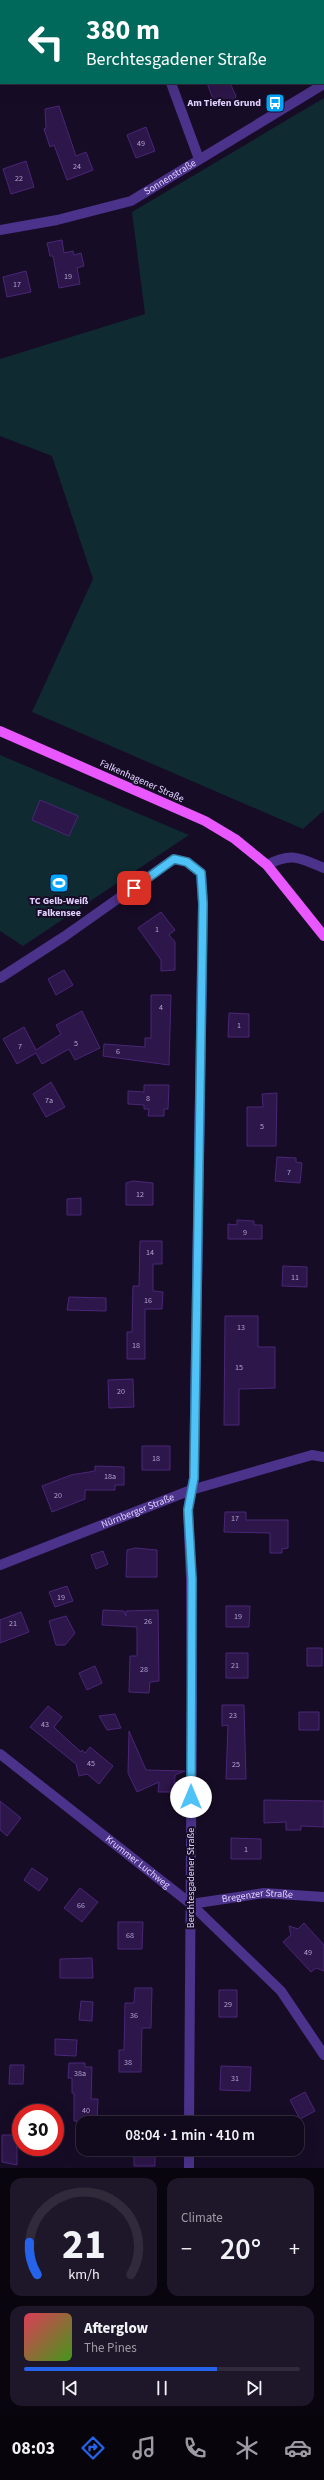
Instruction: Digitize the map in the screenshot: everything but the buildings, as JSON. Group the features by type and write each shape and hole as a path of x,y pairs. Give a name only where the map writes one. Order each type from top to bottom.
{"main road":[{"name":"Falkenhagener Straße","path":"0,731 205,822 235,839 267,866 324,936"}],"street":[{"path":"171,84 200,159"},
{"name":"Sonnenstraße","path":"0,230 57,220 131,201 324,84"},
{"path":"267,866 284,857 300,858 324,868"},
{"name":"Berchtesgadener Straße","path":"0,978 66,936 174,859 187,862 201,873 203,904 194,1470 188,1510 192,1579 189,2116"},
{"name":"Nürnberger Straße","path":"0,1565 191,1490 312,1455 324,1457"},
{"name":"Krummer Luchweg","path":"0,1754 191,1904 282,1991 324,2055"},
{"name":"Bregenzer Straße","path":"191,1904 264,1893 324,1897"},
{"path":"189,2156 189,2168"}],"green space":[{"path":"324,98 324,810 303,829 32,712 93,579 52,456 0,436 0,359 145,314 132,212"},
{"name":"TC Gelb-Weiß Falkensee","path":"0,755 189,835 23,946 0,931"}],"place":[{"name":"Am Tiefen Grund","path":"275,103"},
{"name":"TC Gelb-Weiß Falkensee","path":"59,883"}],"route":[{"path":"134,888 174,859 187,862 201,873 203,904 194,1478 188,1510 192,1579 191,1797"}]}
